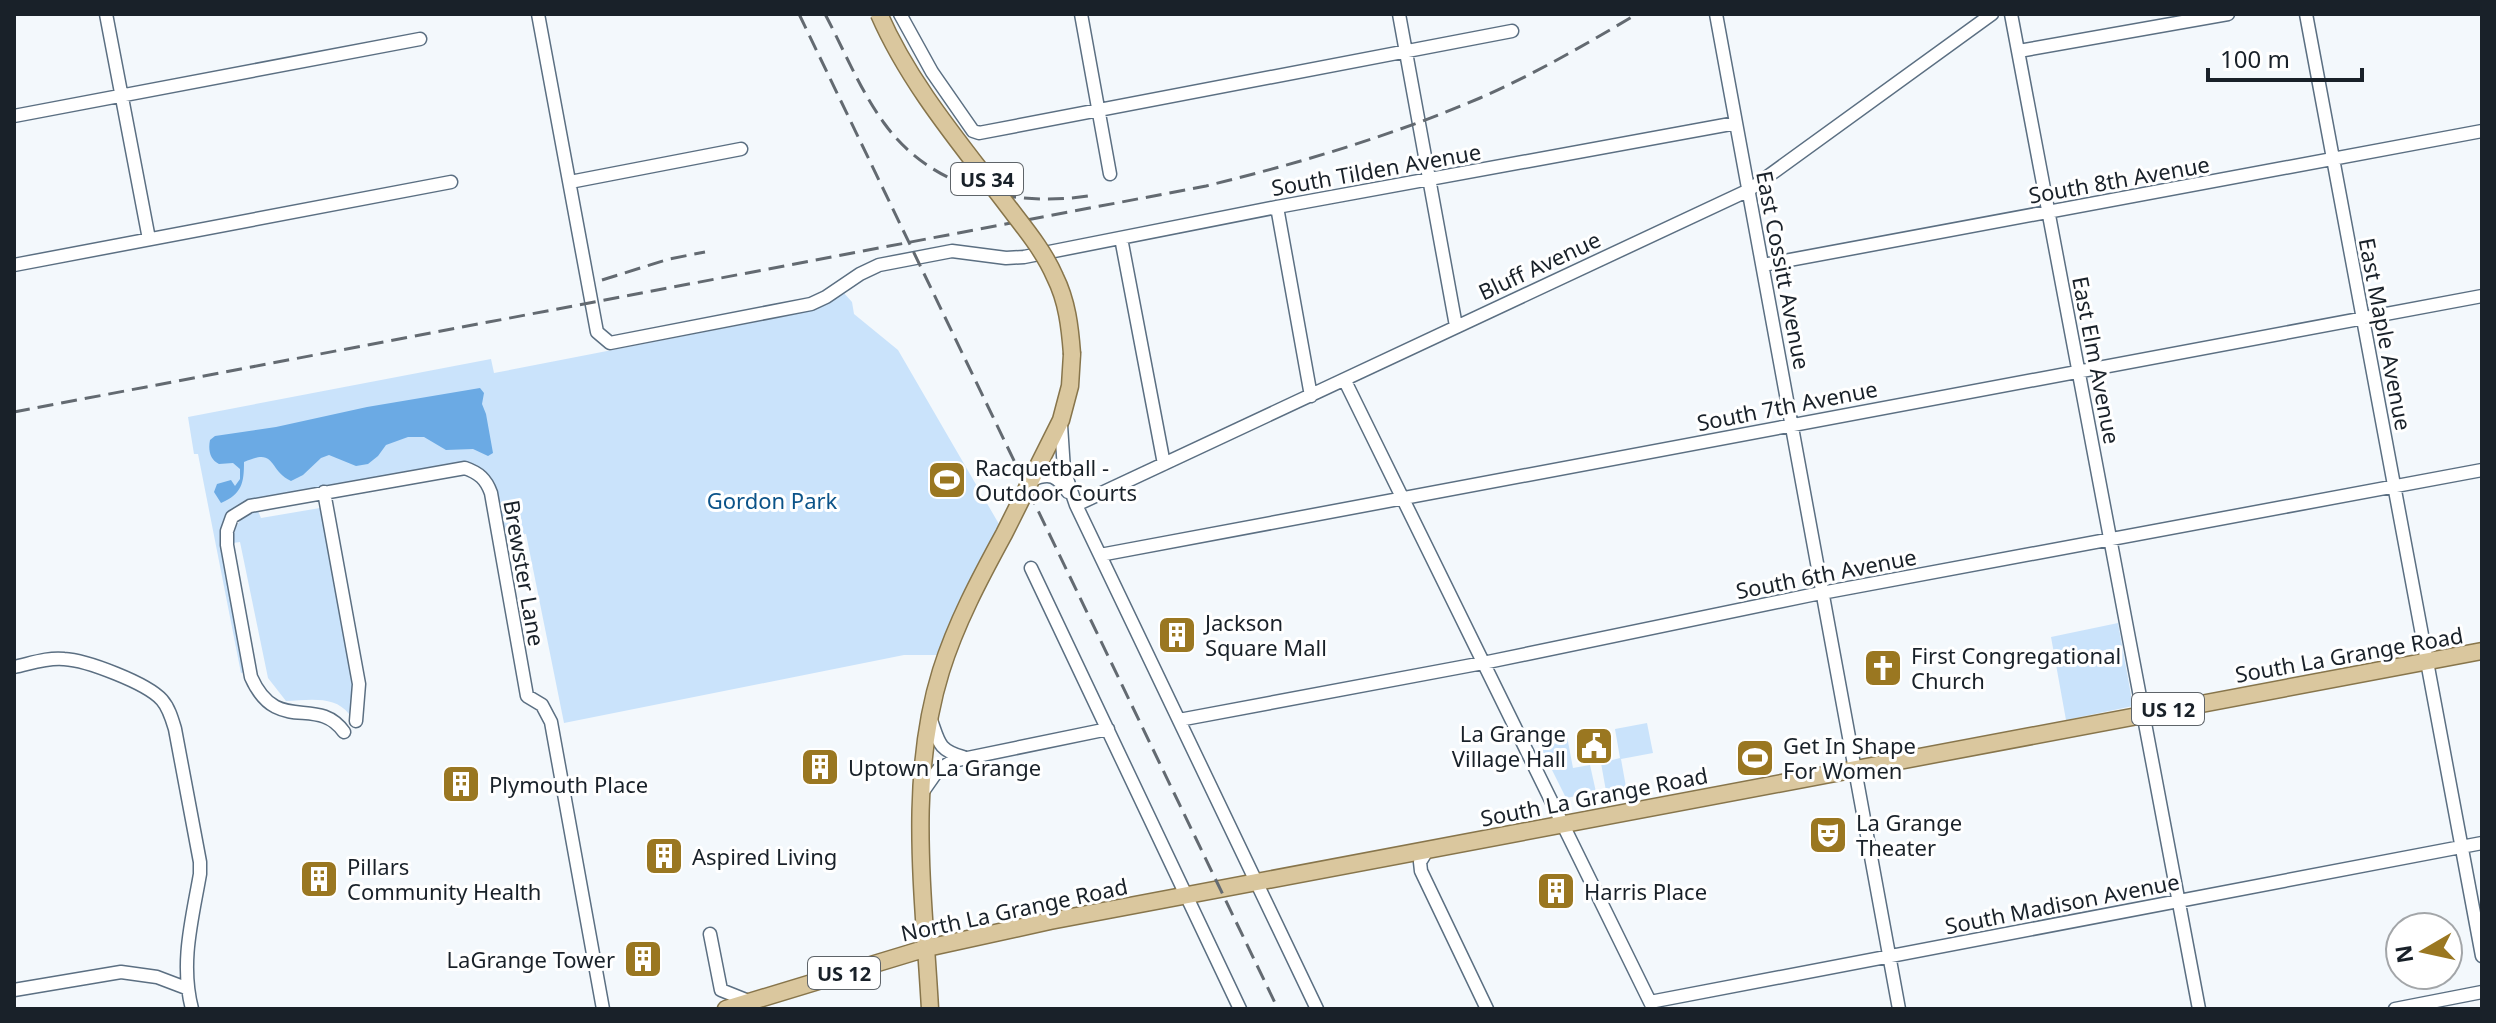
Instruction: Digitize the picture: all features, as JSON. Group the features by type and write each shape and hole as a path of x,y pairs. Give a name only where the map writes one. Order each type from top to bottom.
{"main road":[{"name":"US 34","path":"879,14 920,88 1026,231 1055,276 1069,320 1072,354 1070,386 1061,420 953,637 930,718 920,821 930,1009"},
{"name":"South La Grange Road","path":"1186,895 2482,651"},
{"name":"North La Grange Road","path":"756,1000 927,948 1186,895"},
{"name":"US 12","path":"726,1009 756,1000"}],"street":[{"path":"106,14 149,239"},
{"path":"538,14 570,182 741,149"},
{"path":"900,14 932,72 973,131 979,133 1512,31"},
{"path":"1081,14 1110,174"},
{"path":"1399,14 1456,326"},
{"name":"East Cossitt Avenue","path":"1716,14 1899,1009"},
{"name":"Bluff Avenue","path":"1076,505 1749,190 1992,14"},
{"name":"East Elm Avenue","path":"2011,14 2199,1009"},
{"path":"2019,51 2228,14"},
{"name":"East Maple Avenue","path":"2306,14 2482,956"},
{"path":"14,116 420,39"},
{"name":"South Tilden Avenue","path":"570,182 597,332 606,341 616,343 803,306 826,297 870,268 929,255 960,251 1006,258 1024,257 1736,123"},
{"name":"South 8th Avenue","path":"1763,265 2482,131"},
{"path":"14,265 451,182"},
{"path":"1277,207 1311,396"},
{"path":"1121,238 1164,464"},
{"name":"South 7th Avenue","path":"1100,555 2482,296"},
{"path":"1345,381 1652,1005"},
{"path":"1061,420 1064,470 1076,505 1317,1009"},
{"name":"Brewster Lane","path":"344,732 325,715 287,712 275,707 257,690 251,677 227,545 227,531 232,517 250,506 324,492 465,468 476,472 487,481 527,696 542,705 551,722 603,1009"},
{"name":"South 6th Avenue","path":"1179,720 2110,538 2482,470"},
{"path":"1032,480 1043,475 1053,476 1062,483 1076,505"},
{"path":"324,492 359,684 356,721"},
{"path":"1031,568 1240,1009"},
{"path":"14,667 62,658 85,663 141,684 161,699 167,708 175,729 200,862 186,960 186,988 192,1009"},
{"path":"930,718 941,747 946,752 966,757"},
{"path":"922,793 944,765 966,757 1108,729"},
{"name":"South Madison Avenue","path":"1652,1005 1889,956 2482,843"},
{"path":"1428,849 1420,862 1421,871 1487,1009"},
{"path":"710,934 721,990 756,1000"},
{"path":"14,990 121,972 157,977 186,988"},
{"path":"2395,1009 2482,992"}],"green space":[{"name":"Gordon Park","path":"843,292 852,302 854,314 898,350 1003,531 945,655 904,655 564,723 526,534 505,537 497,494 488,475 480,468 463,463 252,501 230,517 223,526 220,539 245,672 241,673 188,417 491,359 494,373 792,315 816,308"},
{"path":"320,508 353,683 354,702 349,714 329,701 286,701 268,678 240,542 233,543 239,522 247,515 258,511 261,518"},
{"path":"2118,623 2133,706 2066,720 2051,637"},
{"path":"1647,723 1653,753 1621,759 1626,787 1606,791 1601,763 1620,758 1615,729"},
{"path":"1566,731 1573,768 1590,765 1596,792 1566,798 1535,736"}],"water":[{"path":"480,388 484,393 482,404 493,453 488,456 473,449 446,450 424,437 408,437 386,445 368,464 356,466 329,455 291,481 267,458 255,458 244,462 238,492 221,503 214,492 217,484 231,480 235,486 240,479 240,469 233,463 219,464 212,457 210,440 215,436"}],"railway":[{"path":"799,14 1278,1009"},
{"path":"825,14 875,110 904,146 927,165 952,179 1007,196 1036,199 1095,195"},
{"path":"14,412 1206,186 1345,148 1447,112 1521,79 1637,14"},
{"path":"602,280 669,259 705,252"}],"place":[{"name":"Racquetball - Outdoor Courts","path":"947,480"},
{"name":"Jackson Square Mall","path":"1177,635"},
{"name":"First Congregational Church","path":"1883,668"},
{"name":"La Grange Village Hall","path":"1594,746"},
{"name":"Get In Shape For Women","path":"1755,758"},
{"name":"Uptown La Grange","path":"820,767"},
{"name":"Plymouth Place","path":"461,784"},
{"name":"La Grange Theater","path":"1828,835"},
{"name":"Aspired Living","path":"664,856"},
{"name":"Pillars Community Health","path":"319,879"},
{"name":"Harris Place","path":"1556,891"},
{"name":"LaGrange Tower","path":"643,959"}]}
